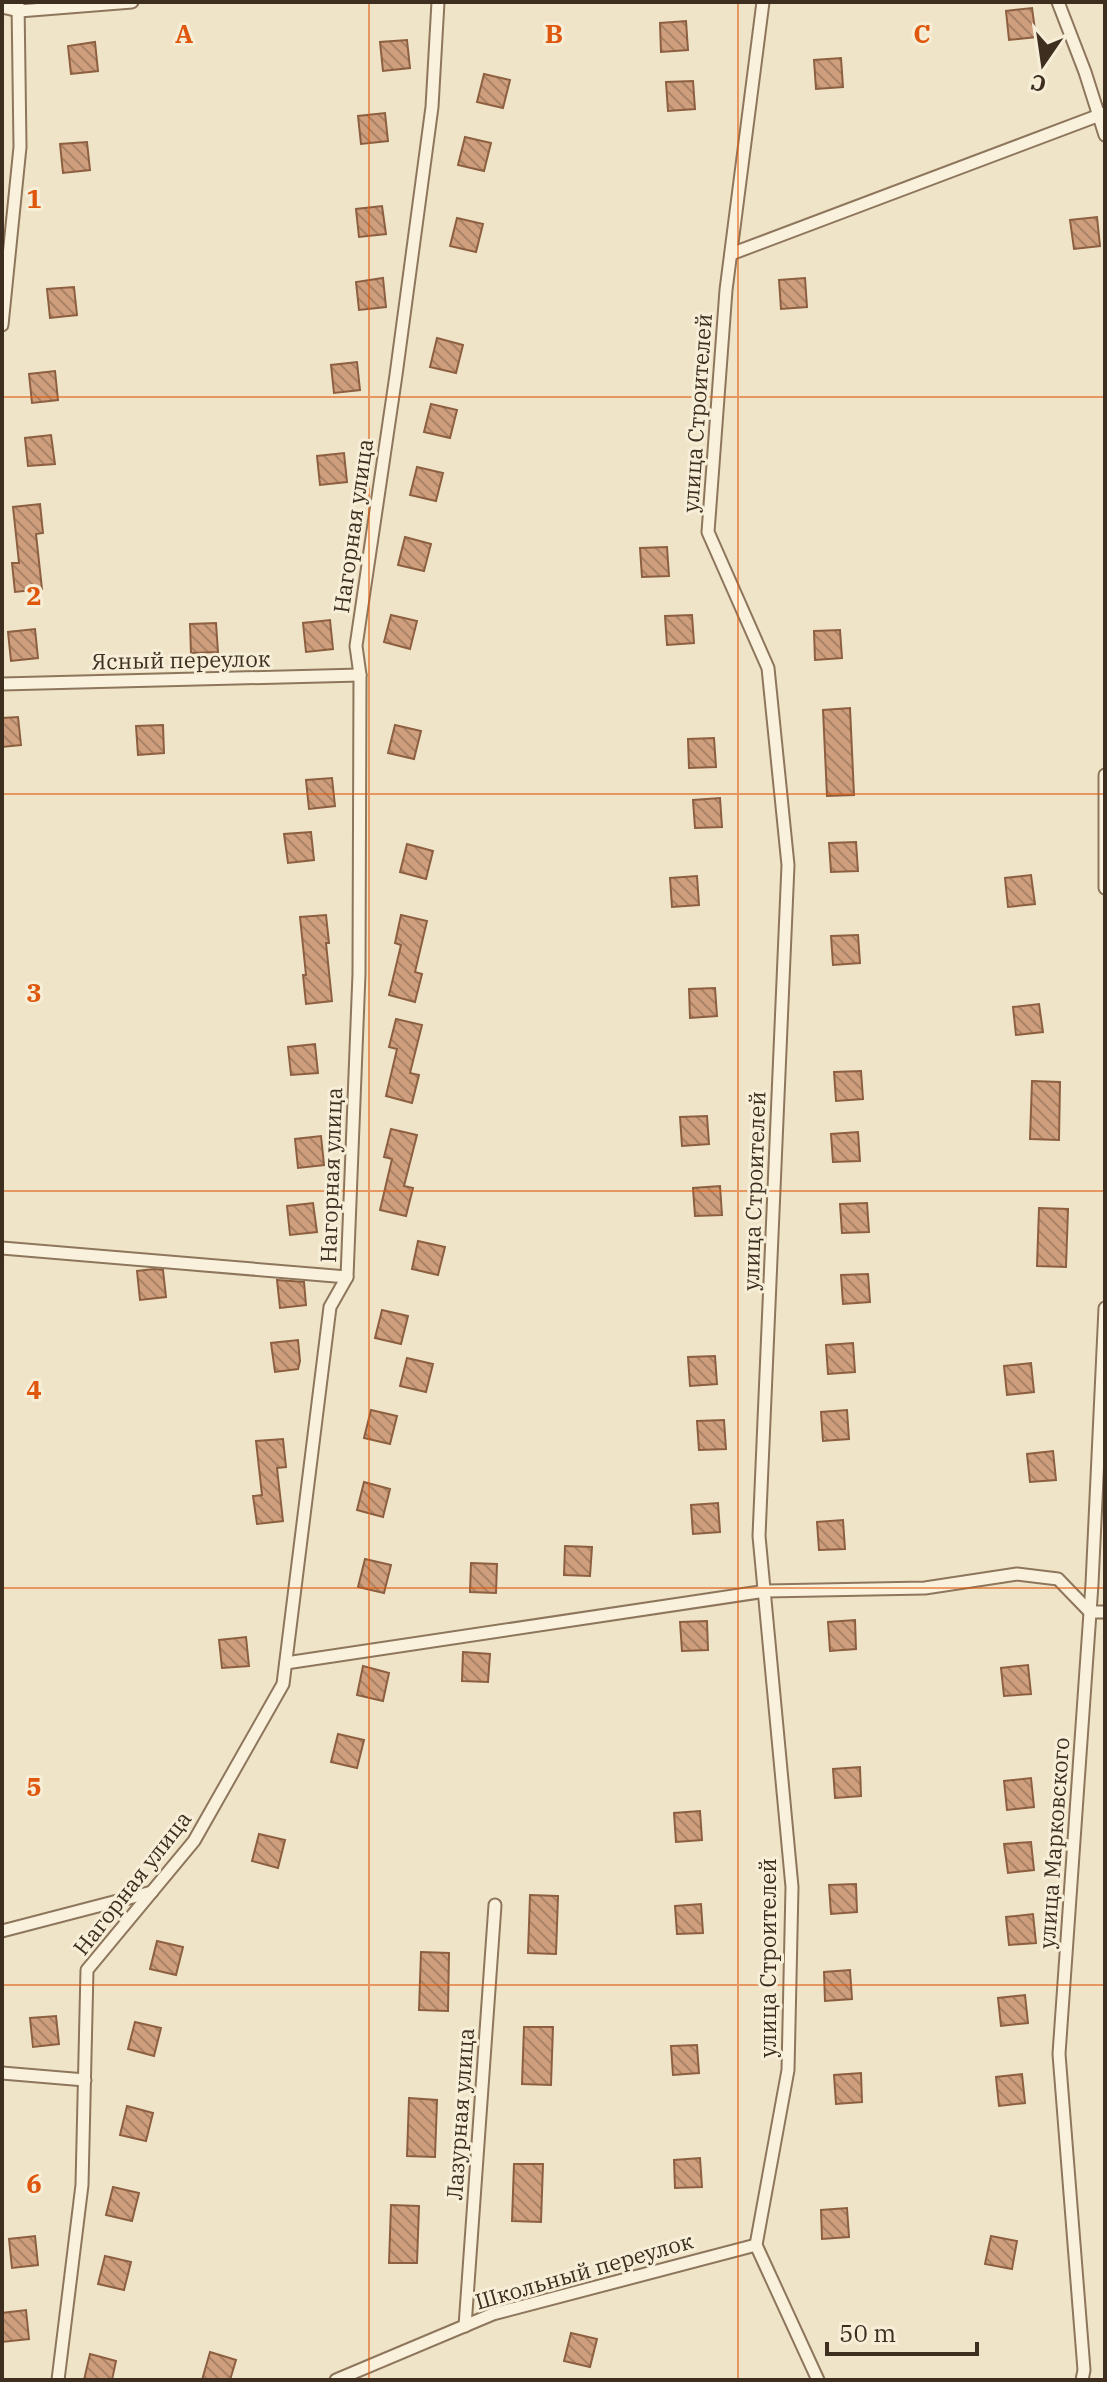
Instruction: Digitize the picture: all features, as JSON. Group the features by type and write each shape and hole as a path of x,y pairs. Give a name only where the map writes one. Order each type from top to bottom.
{"lane":[{"path":"2,7 132,2"},
{"name":"Нагорная улица","path":"58,2380 82,2185 87,1970 194,1841 283,1684 330,1307 347,1277 359,974 360,675 356,646 432,107 438,2"},
{"name":"улица Строителей","path":"756,2245 788,2070 792,1887 759,1536 788,865 768,668 708,532 731,254 763,2"},
{"path":"1058,2 1102,115 1105,135"},
{"path":"2,325 20,147 18,7"},
{"path":"731,254 1102,115"},
{"name":"Ясный переулок","path":"2,684 360,675"},
{"path":"1105,775 1105,888"},
{"path":"2,1248 347,1277"},
{"name":"улица Марковского","path":"1082,2380 1084,2370 1059,2054 1090,1612 1105,1308"},
{"path":"286,1663 766,1591 925,1588 1017,1574 1058,1579 1090,1612 1105,1612"},
{"path":"2,1931 153,1892"},
{"name":"Лазурная улица","path":"465,2326 495,1905"},
{"path":"2,2073 85,2080"},
{"path":"756,2245 818,2380"},
{"name":"Школьный переулок","path":"336,2380 493,2314 756,2245"}],"building":[{"path":"1032,8 1036,37 1009,40 1006,11"},
{"path":"686,21 688,50 661,52 660,23"},
{"path":"407,40 410,68 383,71 380,42"},
{"path":"95,42 98,71 71,74 68,46"},
{"path":"841,58 843,87 816,89 814,60"},
{"path":"484,74 510,80 503,108 477,102"},
{"path":"693,81 695,109 668,111 666,82"},
{"path":"385,113 388,141 361,144 358,116"},
{"path":"465,137 491,143 484,171 458,165"},
{"path":"87,142 90,170 63,173 60,144"},
{"path":"382,206 386,234 359,237 356,209"},
{"path":"1097,217 1100,246 1074,249 1070,220"},
{"path":"457,218 483,224 476,252 450,246"},
{"path":"383,278 386,307 359,310 356,282"},
{"path":"805,278 807,307 781,309 779,280"},
{"path":"74,287 77,315 50,318 47,289"},
{"path":"437,338 463,345 456,373 430,367"},
{"path":"357,362 360,390 334,393 331,365"},
{"path":"55,371 58,400 32,403 29,374"},
{"path":"431,404 457,410 450,438 424,432"},
{"path":"51,435 55,464 28,466 25,438"},
{"path":"344,453 347,482 320,485 317,456"},
{"path":"417,467 443,473 436,501 410,495"},
{"path":"40,504 43,533 36,534 42,589 15,592 12,563 19,563 13,507"},
{"path":"405,537 431,544 424,571 398,565"},
{"path":"667,547 669,576 642,577 640,548"},
{"path":"391,615 417,621 410,649 384,642"},
{"path":"692,615 694,643 667,645 665,616"},
{"path":"330,620 333,649 306,652 303,623"},
{"path":"216,623 218,652 191,653 190,624"},
{"path":"35,629 38,658 11,661 8,632"},
{"path":"840,630 842,658 815,660 814,631"},
{"path":"850,708 854,795 827,796 823,710"},
{"path":"18,717 21,745 2,747 2,718"},
{"path":"163,725 164,753 138,755 136,726"},
{"path":"395,725 421,731 414,759 388,753"},
{"path":"714,738 716,767 689,768 688,739"},
{"path":"332,778 335,806 309,809 306,780"},
{"path":"720,798 722,827 695,828 693,800"},
{"path":"311,832 314,860 288,863 284,834"},
{"path":"856,842 858,871 831,872 829,843"},
{"path":"407,844 433,851 426,879 400,872"},
{"path":"1031,875 1035,904 1008,907 1005,878"},
{"path":"697,876 699,905 672,907 670,878"},
{"path":"326,915 332,1001 306,1004 300,917"},
{"path":"401,915 427,921 415,972 422,974 415,1002 389,995 401,945 395,943"},
{"path":"858,935 860,963 833,965 831,936"},
{"path":"715,988 717,1016 690,1018 689,989"},
{"path":"1039,1004 1043,1032 1016,1035 1013,1007"},
{"path":"396,1019 422,1025 410,1073 419,1075 412,1103 386,1096 397,1049 389,1047"},
{"path":"315,1044 318,1073 291,1075 288,1047"},
{"path":"861,1071 863,1099 836,1101 834,1072"},
{"path":"1032,1081 1060,1082 1059,1140 1030,1139"},
{"path":"707,1116 709,1144 682,1146 680,1117"},
{"path":"391,1129 417,1135 404,1186 413,1188 406,1216 380,1210 392,1159 384,1157"},
{"path":"858,1132 860,1161 833,1162 831,1134"},
{"path":"321,1136 324,1165 298,1168 295,1139"},
{"path":"720,1186 722,1215 695,1216 693,1188"},
{"path":"313,1203 317,1232 290,1235 287,1206"},
{"path":"867,1203 869,1232 842,1233 840,1204"},
{"path":"1039,1208 1068,1209 1066,1267 1037,1266"},
{"path":"418,1241 445,1247 438,1275 412,1269"},
{"path":"163,1270 166,1297 140,1300 137,1271"},
{"path":"868,1274 870,1302 843,1304 841,1275"},
{"path":"277,1280 304,1282 306,1305 280,1308"},
{"path":"382,1310 408,1316 401,1344 375,1338"},
{"path":"298,1340 298,1369 275,1372 271,1343"},
{"path":"853,1343 855,1372 828,1374 826,1345"},
{"path":"715,1356 717,1384 690,1386 688,1357"},
{"path":"407,1358 433,1364 426,1392 400,1386"},
{"path":"1031,1363 1034,1392 1007,1395 1004,1366"},
{"path":"371,1410 397,1416 390,1444 364,1438"},
{"path":"847,1410 849,1439 823,1441 821,1412"},
{"path":"724,1420 726,1449 699,1450 697,1421"},
{"path":"283,1439 286,1467 277,1468 283,1521 257,1524 253,1496 262,1495 256,1441"},
{"path":"1053,1451 1056,1480 1030,1482 1027,1454"},
{"path":"364,1482 390,1489 383,1517 357,1510"},
{"path":"718,1503 720,1532 693,1534 691,1505"},
{"path":"843,1520 845,1549 819,1550 817,1522"},
{"path":"565,1546 592,1547 590,1576 564,1575"},
{"path":"365,1559 391,1565 384,1593 358,1587"},
{"path":"471,1563 497,1564 496,1593 470,1592"},
{"path":"855,1620 856,1649 830,1651 828,1622"},
{"path":"707,1621 708,1650 682,1651 680,1622"},
{"path":"246,1637 249,1666 222,1668 219,1640"},
{"path":"463,1652 490,1654 488,1682 462,1681"},
{"path":"1028,1665 1031,1694 1004,1696 1001,1668"},
{"path":"363,1666 389,1673 383,1701 357,1695"},
{"path":"338,1734 364,1740 357,1768 331,1762"},
{"path":"860,1767 861,1796 835,1798 833,1769"},
{"path":"1031,1778 1034,1807 1007,1810 1004,1781"},
{"path":"700,1811 702,1840 676,1842 674,1813"},
{"path":"259,1834 285,1840 278,1868 252,1861"},
{"path":"1031,1842 1034,1870 1008,1873 1004,1844"},
{"path":"856,1884 857,1912 831,1914 829,1885"},
{"path":"530,1895 558,1896 556,1954 528,1953"},
{"path":"701,1904 703,1933 677,1934 675,1906"},
{"path":"1033,1914 1036,1943 1009,1945 1006,1917"},
{"path":"157,1941 183,1947 176,1975 150,1969"},
{"path":"421,1952 449,1953 448,2011 419,2010"},
{"path":"850,1970 852,1999 825,2001 824,1972"},
{"path":"1025,1995 1028,2023 1001,2026 998,1998"},
{"path":"56,2016 59,2044 33,2047 30,2018"},
{"path":"135,2022 161,2028 154,2056 128,2049"},
{"path":"524,2027 553,2027 551,2085 522,2084"},
{"path":"697,2045 699,2073 673,2075 671,2046"},
{"path":"861,2073 862,2102 836,2104 834,2075"},
{"path":"1022,2074 1025,2103 999,2106 996,2077"},
{"path":"409,2098 437,2100 435,2157 407,2156"},
{"path":"127,2106 153,2113 146,2141 120,2135"},
{"path":"700,2158 702,2187 675,2188 674,2160"},
{"path":"514,2164 543,2164 541,2222 512,2221"},
{"path":"113,2187 139,2193 132,2221 106,2215"},
{"path":"391,2205 419,2206 417,2263 389,2263"},
{"path":"847,2208 849,2237 822,2239 821,2210"},
{"path":"35,2236 38,2265 12,2268 9,2239"},
{"path":"991,2236 1017,2241 1012,2269 985,2264"},
{"path":"105,2256 131,2262 124,2290 98,2284"},
{"path":"26,2310 29,2339 2,2342 2,2313"},
{"path":"571,2333 597,2339 590,2367 564,2361"},
{"path":"210,2352 236,2360 230,2380 202,2380"},
{"path":"90,2354 116,2361 112,2380 84,2380"}]}
